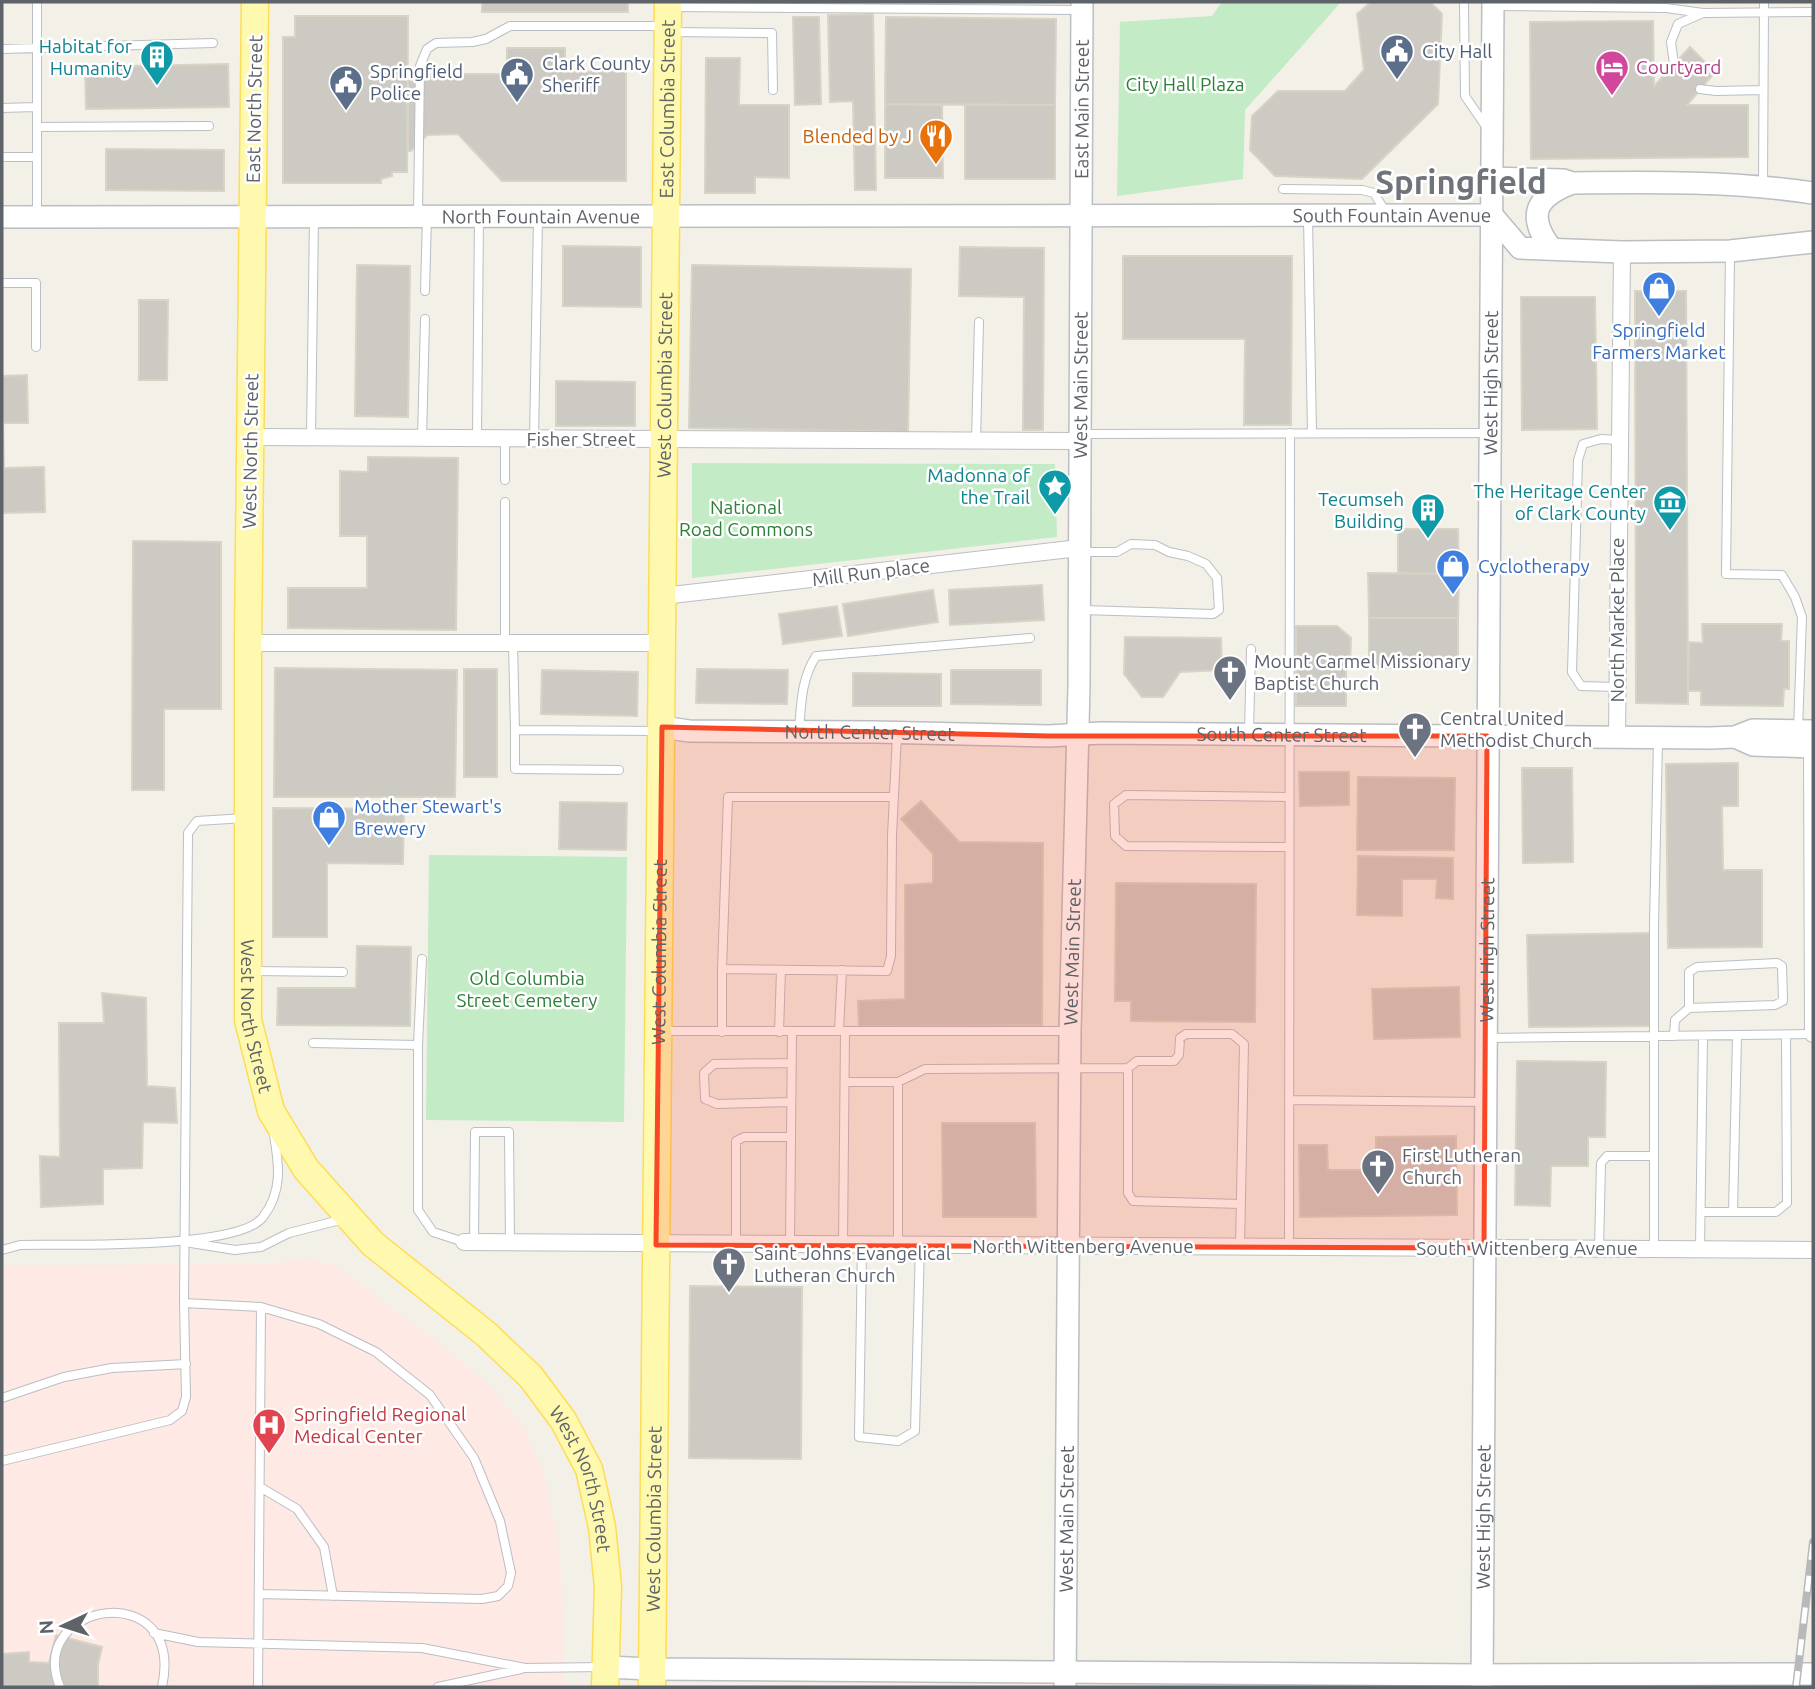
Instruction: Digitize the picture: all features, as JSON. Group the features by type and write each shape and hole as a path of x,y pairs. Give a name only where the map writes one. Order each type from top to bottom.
{"main road":[{"name":"East North Street","path":"253,217 255,2"},
{"name":"East Columbia Street","path":"666,216 668,17"},
{"name":"West Columbia Street","path":"652,1678 666,216"},
{"name":"West North Street","path":"253,217 248,643 248,1020 271,1111 306,1169 373,1244 486,1334 531,1377 564,1420 589,1469 602,1527 608,1587 606,1677"}],"street":[{"name":"West High Street","path":"1482,1681 1493,4"},
{"name":"East Main Street","path":"1080,216 1082,6"},
{"path":"1492,177 1563,180 1572,183 1690,182 1763,186 1813,193"},
{"path":"1551,248 1541,235 1537,218 1541,203 1556,189 1572,183"},
{"name":"South Fountain Avenue","path":"1080,216 1492,215 1520,248 1622,252 1730,251 1810,238"},
{"name":"North Fountain Avenue","path":"2,217 1080,216"},
{"name":"West Main Street","path":"1065,1680 1070,1031 1078,735 1080,216"},
{"name":"North Market Place","path":"1617,737 1622,252"},
{"name":"Fisher Street","path":"251,437 976,440 1079,437"},
{"name":"Mill Run place","path":"663,596 1079,550"},
{"path":"248,643 663,643"},
{"name":"North Center Street","path":"662,729 1078,735"},
{"name":"South Center Street","path":"1078,735 1735,737 1753,745 1809,739"},
{"path":"1809,739 1813,1034"},
{"name":"North Wittenberg Avenue","path":"469,1242 1240,1247"},
{"name":"South Wittenberg Avenue","path":"1240,1247 1813,1250"},
{"path":"606,1677 853,1675 1065,1680 1166,1676 1482,1681 1719,1680 1813,1674"}],"lane":[{"path":"37,2 37,216"},
{"path":"1763,186 1764,2"},
{"path":"1493,4 1666,8 1703,13 1813,12"},
{"path":"1464,5 1465,96 1492,136"},
{"path":"425,291 420,66 428,48 436,43 486,39 510,26 668,17 1082,6"},
{"path":"1674,64 1671,42 1678,24 1703,13"},
{"path":"668,17 772,33 773,90"},
{"path":"2,49 213,43"},
{"path":"1700,89 1716,92 1763,90"},
{"path":"2,108 37,107"},
{"path":"37,127 209,126"},
{"path":"2,157 36,157"},
{"path":"1283,189 1362,190 1374,193 1387,215"},
{"path":"1308,215 1312,433"},
{"path":"477,438 479,216"},
{"path":"534,439 538,216"},
{"path":"311,437 314,217"},
{"path":"1730,251 1726,574 1782,575 1795,597 1802,617 1809,739"},
{"path":"2,283 36,283 36,347"},
{"path":"422,438 425,319"},
{"path":"976,440 979,322"},
{"path":"1289,1247 1290,433"},
{"path":"1079,437 1490,433"},
{"path":"505,438 505,480"},
{"path":"1616,687 1581,686 1572,672 1577,460 1583,444 1601,439 1618,440"},
{"path":"505,502 515,769 619,770"},
{"path":"1079,550 1117,552 1131,544 1155,545 1169,552 1188,556 1206,564 1217,578 1219,610 1213,614 1079,610"},
{"path":"799,732 808,668 816,656 1030,638"},
{"path":"1249,735 1251,649"},
{"path":"514,730 662,729"},
{"path":"722,969 887,971 891,956 897,732"},
{"path":"1654,1249 1658,738"},
{"path":"1289,797 1126,795 1114,804 1115,836 1126,846 1289,847"},
{"path":"722,1032 728,797 894,797"},
{"path":"2,1461 170,1420 182,1411 186,1397 184,1303 188,833 197,821 248,818"},
{"path":"422,959 418,1045 418,1210 433,1232 469,1242 475,1132 509,1132 510,1242"},
{"path":"1674,1036 1675,1020 1689,1008 1775,1005 1783,1001 1783,966 1777,962 1697,967 1689,972 1689,1008"},
{"path":"779,1031 781,970"},
{"path":"248,971 343,972"},
{"path":"842,971 845,1082 843,1245"},
{"path":"659,1031 1070,1031"},
{"path":"790,1244 792,1032"},
{"path":"845,1082 898,1082 925,1069 1128,1068 1137,1061 1174,1060 1179,1055 1180,1038 1186,1034 1232,1034 1244,1044 1240,1247"},
{"path":"1486,1038 1813,1034"},
{"path":"1701,1212 1776,1212 1787,1203 1786,1035"},
{"path":"1700,1249 1703,1036"},
{"path":"1733,1212 1737,1036"},
{"path":"313,1043 418,1045"},
{"path":"791,1102 717,1104 705,1099 704,1073 714,1064 792,1063"},
{"path":"1128,1068 1128,1193 1133,1201 1241,1204"},
{"path":"898,1082 898,1245"},
{"path":"1289,1100 1485,1102"},
{"path":"2,1250 20,1245 185,1241 240,1231 262,1220 274,1198 280,1172 271,1111"},
{"path":"736,1244 736,1140 791,1137"},
{"path":"1599,1249 1601,1163 1607,1156 1653,1156"},
{"path":"185,1241 235,1250 261,1247 289,1233 350,1217"},
{"path":"862,1245 859,1437 898,1441 915,1431 920,1245"},
{"path":"184,1303 261,1307 320,1324 376,1352 430,1395 474,1458 500,1521 511,1573 508,1586 498,1595 482,1600 259,1594"},
{"path":"258,1687 261,1307"},
{"path":"2,1398 64,1377 112,1368 186,1364"},
{"path":"260,1488 297,1509 324,1547 333,1596"},
{"path":"60,1687 56,1665 59,1647 69,1631 84,1618 102,1612 122,1613 140,1620 154,1633 165,1659 162,1687"},
{"path":"154,1633 198,1642 422,1648 525,1668 606,1677"},
{"path":"438,1687 525,1668"}],"highlighted area":[{"path":"662,727 1049,736 1487,736 1484,1248 656,1245"}],"shaded area":[{"name":"Springfield Regional Medical Center","path":"305,1259 335,1265 454,1355 491,1387 526,1432 545,1478 559,1546 564,1615 563,1687 2,1687 2,1265 276,1263"}],"green space":[{"name":"City Hall Plaza","path":"1222,2 1341,2 1245,110 1243,179 1117,196 1120,22 1212,16"},
{"name":"National Road Commons","path":"692,463 1055,464 1057,537 692,578"},
{"name":"Old Columbia Street Cemetery","path":"429,855 627,857 624,1122 426,1120"}],"building":[{"path":"482,2 628,2 628,12 482,12"},
{"name":"City Hall","path":"1371,2 1430,2 1442,14 1438,104 1362,179 1275,176 1250,150 1252,116 1278,91 1345,91 1364,70 1357,14"},
{"path":"873,14 876,190 855,190 853,101 830,102 828,15"},
{"name":"Springfield Police","path":"295,16 408,16 407,172 392,172 392,176 381,179 381,183 283,183 283,37 295,37"},
{"path":"793,17 819,17 821,104 795,105"},
{"path":"886,17 1056,19 1055,105 885,104"},
{"name":"Courtyard","path":"1653,21 1654,86 1690,47 1715,72 1687,105 1748,105 1748,157 1531,159 1530,22"},
{"name":"Clark County Sheriff","path":"507,48 565,48 565,72 626,71 626,181 502,181 458,134 427,135 408,151 408,74 507,74"},
{"path":"706,58 740,58 739,105 789,105 789,178 755,177 755,193 705,193"},
{"name":"Habitat for Humanity","path":"228,64 229,107 86,109 85,67"},
{"path":"885,104 942,105 943,178 885,178"},
{"path":"965,105 1055,105 1055,179 965,179"},
{"path":"106,149 224,150 224,191 106,190"},
{"path":"563,246 641,247 641,307 563,306"},
{"path":"960,247 1044,248 1043,430 1023,430 1024,297 959,296"},
{"path":"1123,256 1292,256 1291,425 1244,425 1245,339 1123,339"},
{"path":"357,265 410,266 408,417 355,416"},
{"path":"692,265 911,269 908,432 689,428"},
{"path":"1635,291 1686,291 1688,704 1636,703"},
{"path":"1521,297 1595,297 1597,429 1522,430"},
{"path":"139,300 168,300 167,380 139,380"},
{"path":"27,375 28,423 3,423 4,468 44,467 45,512 2,513 2,376"},
{"path":"556,381 635,382 635,426 556,426"},
{"path":"368,457 458,458 456,630 288,628 288,588 367,588 367,536 340,536 340,471 368,472"},
{"name":"Tecumseh Building","path":"1398,529 1458,529 1459,574 1398,573"},
{"path":"133,541 221,542 221,709 164,709 164,790 132,790"},
{"path":"1368,573 1459,574 1458,618 1369,618"},
{"path":"1042,585 1044,620 950,625 949,590"},
{"path":"933,590 938,622 848,636 843,604"},
{"path":"837,606 842,636 783,644 779,614"},
{"path":"1369,618 1458,618 1458,668 1369,668"},
{"path":"1702,624 1782,624 1781,641 1789,641 1789,689 1784,689 1783,706 1701,705 1701,691 1688,691 1689,642 1703,643"},
{"path":"1296,626 1337,626 1351,638 1350,668 1346,668 1346,706 1296,706"},
{"path":"1125,637 1221,638 1222,670 1180,672 1163,697 1142,697 1124,674"},
{"path":"275,668 457,670 455,797 274,797"},
{"path":"464,669 497,669 497,777 464,777"},
{"path":"697,669 788,670 787,704 696,703"},
{"path":"542,670 638,672 637,716 541,714"},
{"path":"951,670 1041,670 1041,705 951,704"},
{"path":"853,673 941,674 941,706 853,706"},
{"path":"1738,763 1738,806 1722,806 1723,870 1762,870 1762,947 1668,948 1666,764"},
{"path":"1522,768 1572,768 1573,862 1523,863"},
{"path":"1299,772 1349,772 1349,805 1300,806"},
{"path":"1358,777 1455,778 1454,850 1357,850"},
{"path":"921,801 959,842 1043,843 1042,1025 859,1026 858,1001 905,999 905,885 933,883 933,854 901,819"},
{"path":"560,802 627,803 626,850 559,849"},
{"path":"273,808 404,809 403,864 327,863 327,937 273,937"},
{"path":"1358,856 1453,858 1453,899 1436,898 1437,879 1402,879 1402,916 1357,915"},
{"path":"1116,883 1256,884 1255,1022 1131,1021 1131,1001 1115,1001"},
{"path":"1650,933 1651,1026 1529,1027 1527,935"},
{"path":"357,946 411,947 410,1026 277,1025 278,988 356,988"},
{"path":"1459,987 1460,1037 1374,1039 1372,989"},
{"path":"102,993 146,998 147,1086 175,1088 177,1123 143,1122 142,1168 103,1169 103,1204 41,1207 40,1156 60,1157 59,1023 104,1023"},
{"path":"1517,1061 1606,1062 1605,1137 1588,1137 1588,1166 1551,1166 1550,1206 1515,1205"},
{"path":"942,1123 1035,1123 1036,1217 943,1217"},
{"name":"First Lutheran Church","path":"1456,1136 1457,1215 1300,1217 1299,1145 1327,1145 1328,1170 1376,1170 1376,1137"},
{"path":"690,1286 802,1287 801,1459 689,1458"},
{"path":"56,1635 102,1647 98,1664 98,1687 2,1687 3,1654 29,1652 29,1662 49,1663"}],"railway":[{"path":"1796,1687 1813,1542"}],"place":[{"name":"City Hall","path":"1397,81"},
{"name":"Habitat for Humanity","path":"157,87"},
{"name":"Courtyard","path":"1612,97"},
{"name":"Clark County Sheriff","path":"517,104"},
{"name":"Springfield Police","path":"346,112"},
{"name":"Blended by J","path":"936,166"},
{"name":"Springfield Farmers Market","path":"1659,318"},
{"name":"Madonna of the Trail","path":"1055,516"},
{"name":"The Heritage Center of Clark County","path":"1670,532"},
{"name":"Tecumseh Building","path":"1428,540"},
{"name":"Cyclotherapy","path":"1453,596"},
{"name":"Mount Carmel Missionary Baptist Church","path":"1230,702"},
{"name":"Central United Methodist Church","path":"1415,759"},
{"name":"Mother Stewart's Brewery","path":"329,847"},
{"name":"First Lutheran Church","path":"1378,1196"},
{"name":"Saint Johns Evangelical Lutheran Church","path":"729,1294"},
{"name":"Springfield Regional Medical Center","path":"269,1455"}],"district":[{"name":"Springfield","path":"1461,182"}]}
